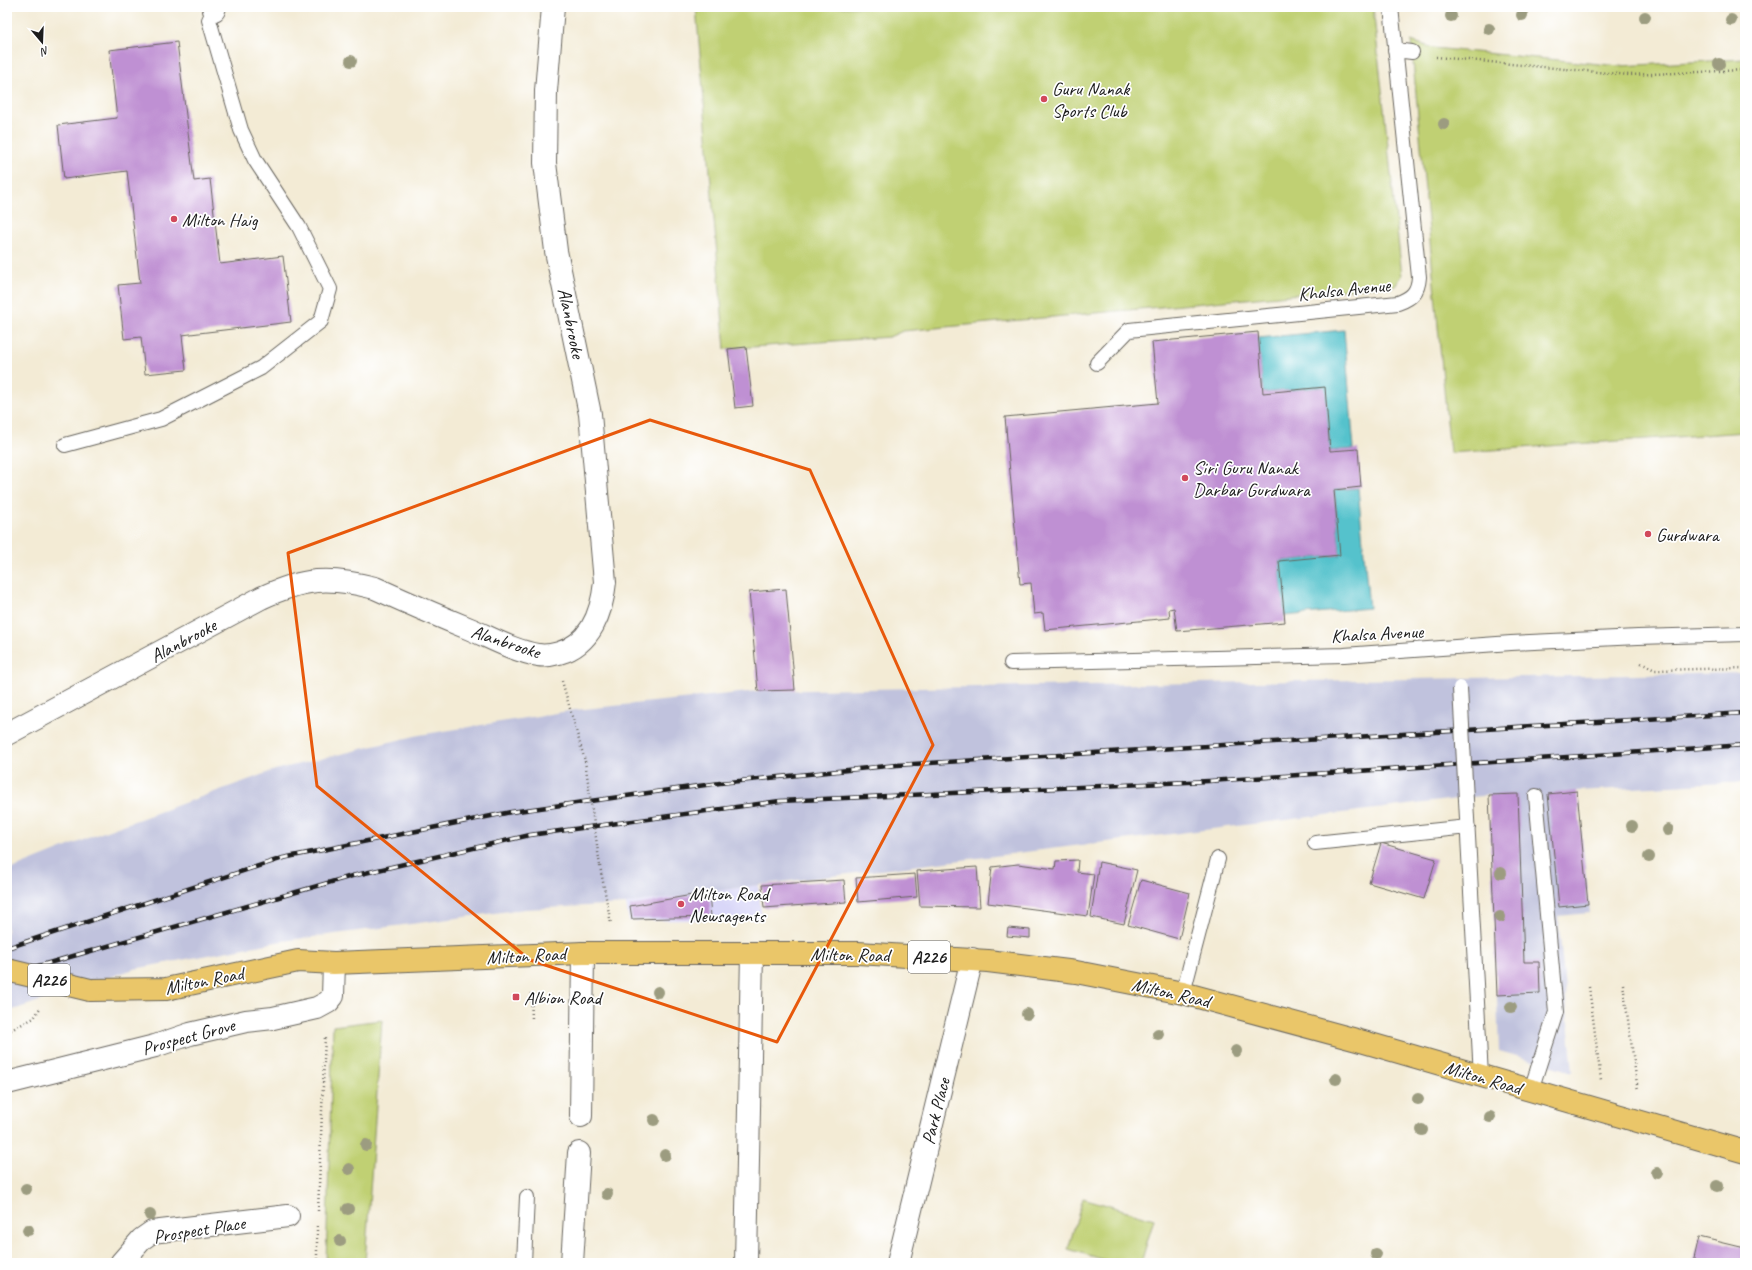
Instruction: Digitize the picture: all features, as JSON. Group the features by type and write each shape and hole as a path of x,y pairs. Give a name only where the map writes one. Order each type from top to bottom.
{"main road":[{"name":"Milton Road","path":"7,970 90,990 166,989 298,961 334,963 584,953 858,953 972,960 1076,972 1183,993 1364,1042 1745,1152"}],"street":[{"name":"Alanbrooke","path":"7,734 261,598 285,588 317,580 342,580 375,588 508,646 538,655 554,654 571,648 590,631 601,608 605,582 590,414 556,251 545,163 546,91 552,12"},
{"path":"581,1116 584,953"},
{"path":"746,1263 752,953"},
{"name":"Park Place","path":"898,1263 972,960"},
{"name":"Prospect Grove","path":"7,1083 155,1046 190,1034 246,1020 273,1018 317,1008 328,1002 333,996 334,963"},
{"path":"572,1263 579,1153"},
{"name":"Prospect Place","path":"121,1263 142,1239 152,1232 288,1216"}],"lane":[{"name":"Khalsa Avenue","path":"1097,363 1129,330 1398,303 1408,300 1415,293 1418,286 1419,277 1391,7"},
{"path":"65,445 160,419 260,368 321,321 330,289 299,227 247,146 209,20 215,9"},
{"path":"1395,50 1412,52"},
{"name":"Khalsa Avenue","path":"1011,663 1344,655 1511,642 1745,634"},
{"path":"1460,688 1481,1076"},
{"path":"1531,1090 1556,1012 1536,796"},
{"path":"1315,843 1468,827"},
{"path":"1183,993 1218,859"},
{"path":"524,1263 526,1197"}],"path":[{"path":"1412,52 1441,57 1629,75 1745,70"},
{"path":"554,654 585,761 600,866 611,926"},
{"path":"1623,984 1642,1122"},
{"path":"1589,987 1605,1112"},
{"path":"531,993 532,1020"},
{"path":"7,1032 34,1018 40,1007"},
{"path":"317,1263 317,1224 325,1045"}],"highlighted area":[{"path":"650,420 810,470 933,745 777,1042 530,960 317,786 288,553"}],"shaded area":[{"path":"1745,673 1745,782 1577,791 1590,913 1558,916 1573,1072 1499,1051 1489,795 758,885 626,904 525,909 282,941 134,969 7,1012 7,871 101,833 275,770 419,735 575,710 758,691"},
{"path":"758,885 762,919 629,921 626,904"}],"green space":[{"name":"Guru Nanak Sports Club","path":"696,7 1373,7 1402,276 1395,286 1388,289 1387,286 1375,287 903,331 889,337 725,349"},
{"path":"1411,41 1433,48 1620,66 1745,59 1745,432 1450,453"},
{"path":"382,1020 365,1263 326,1263 333,1026"},
{"path":"1083,1198 1154,1219 1141,1263 1115,1263 1068,1249"}],"water":[{"path":"1344,330 1354,449 1330,451 1324,387 1263,393 1258,338"},
{"path":"1358,488 1369,608 1284,616 1279,561 1340,555 1334,490"}],"building":[{"name":"Milton Haig","path":"177,42 194,181 210,179 220,264 283,256 291,322 182,335 186,370 145,374 141,337 124,339 118,285 140,283 127,171 64,179 58,125 117,118 109,50"},
{"name":"Siri Guru Nanak Darbar Gurdwara","path":"1258,332 1263,393 1325,387 1330,451 1358,449 1361,487 1334,490 1340,555 1279,561 1285,622 1177,631 1174,608 1169,609 1170,618 1045,630 1043,613 1034,614 1031,583 1020,584 1005,417 1158,403 1152,342"},
{"path":"746,347 753,406 735,408 728,349"},
{"path":"786,589 795,690 758,691 749,592"},
{"path":"1577,791 1588,904 1559,907 1548,794"},
{"path":"1518,794 1524,962 1539,962 1540,993 1497,995 1489,795"},
{"path":"1381,843 1436,859 1424,899 1369,883"},
{"path":"1078,860 1077,872 1094,874 1088,916 988,903 992,867 1018,864 1055,869 1056,861"},
{"path":"1099,862 1137,870 1124,924 1091,917"},
{"path":"977,867 980,907 920,906 917,871"},
{"path":"915,874 917,897 858,902 856,878"},
{"path":"844,880 846,902 764,908 762,885"},
{"path":"1141,880 1190,893 1179,939 1128,925"},
{"path":"709,892 711,917 632,919 630,906"},
{"path":"1008,928 1030,930 1030,938 1007,936"},
{"path":"1699,1237 1745,1248 1745,1263 1693,1263"}],"railway":[{"path":"7,948 283,858 511,812 720,783 897,765 1745,713"},
{"path":"7,975 352,876 530,835 780,801 1209,781 1745,745"}],"place":[{"name":"Guru Nanak Sports Club","path":"1044,99"},
{"name":"Milton Haig","path":"174,219"},
{"name":"Siri Guru Nanak Darbar Gurdwara","path":"1185,478"},
{"name":"Gurdwara","path":"1648,534"},
{"name":"Milton Road Newsagents","path":"681,904"},
{"name":"Albion Road","path":"516,997"}]}
